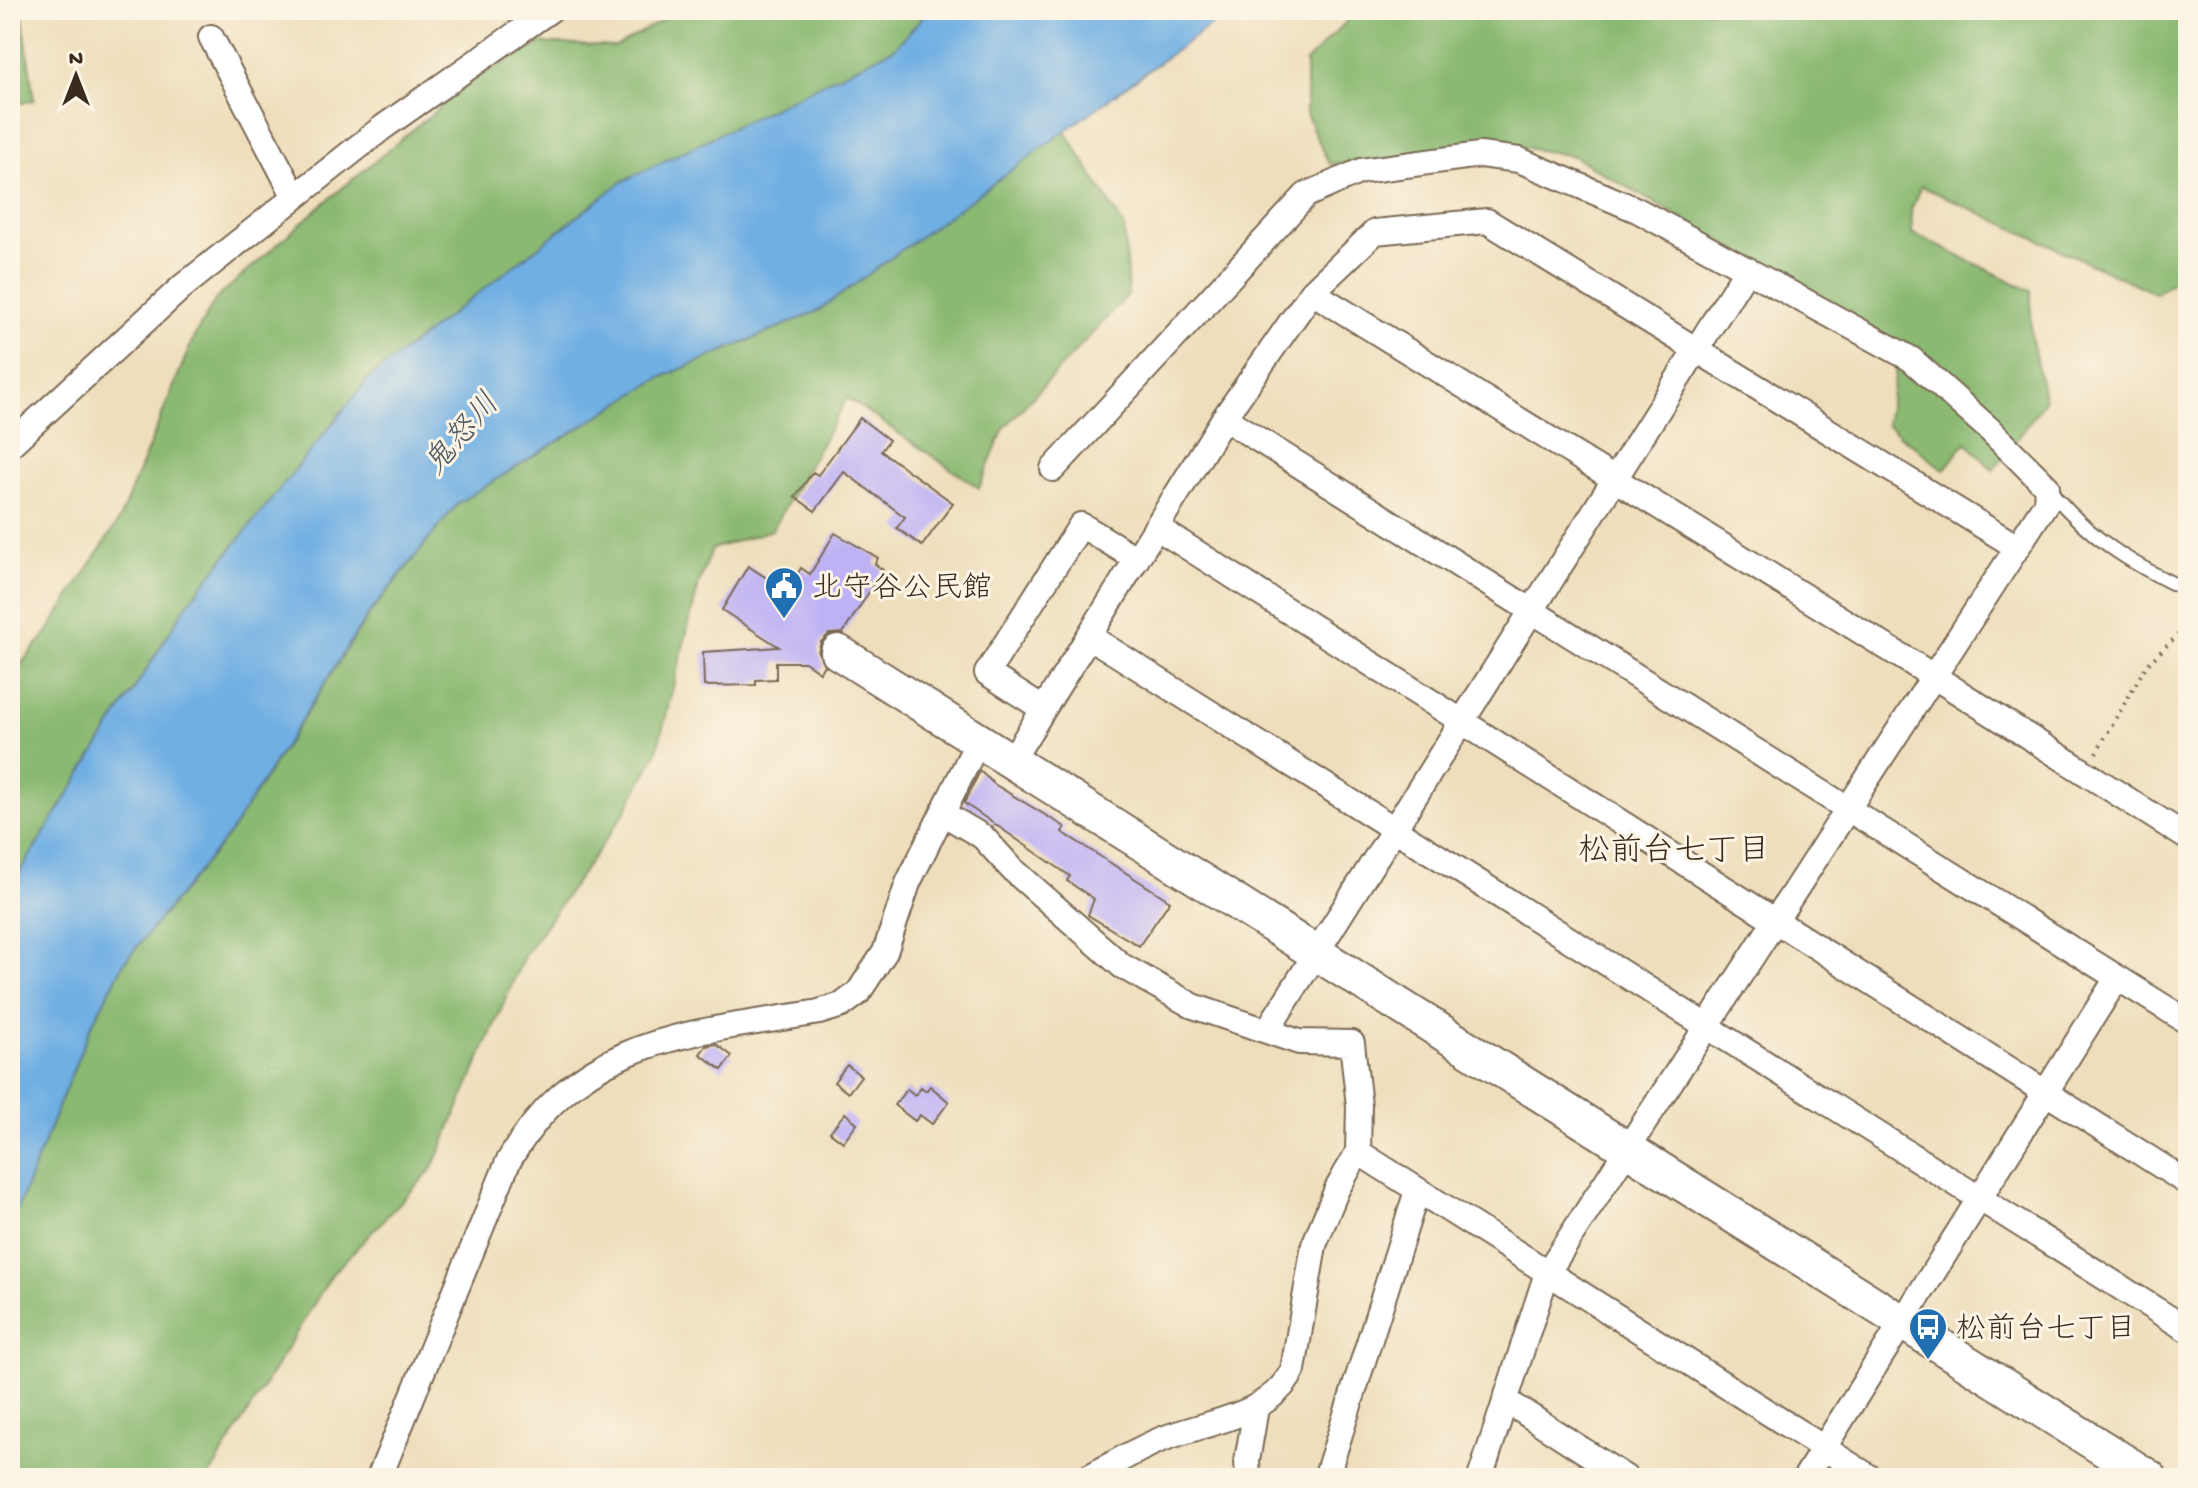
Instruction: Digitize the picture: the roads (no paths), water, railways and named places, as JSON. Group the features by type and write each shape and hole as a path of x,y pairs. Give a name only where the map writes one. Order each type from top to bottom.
{"street":[{"path":"10,445 182,287 469,64 550,10"},
{"path":"211,37 295,197"},
{"path":"1053,469 1306,195 1361,171 1480,155 1519,160 1637,210 1911,359 1989,429 2047,487 2046,503 1547,1273 1480,1478"},
{"path":"1012,760 1224,418 1312,292 1375,232 1487,221 1695,352 2017,547"},
{"path":"1267,1031 1747,269"},
{"path":"1312,292 1933,676 2188,838"},
{"path":"1224,418 2188,1022"},
{"path":"1043,709 987,673 1081,525 1137,559"},
{"path":"1156,527 2188,1183"},
{"path":"1090,637 2188,1330"},
{"path":"838,652 2150,1478"},
{"path":"379,1478 508,1162 524,1135 573,1086 612,1057 653,1042 842,1005 858,993 885,952 908,883 979,739"},
{"path":"944,814 983,837 1012,869 1122,966 1193,1006 1299,1042 1352,1043 1359,1106 1358,1152 1337,1189 1314,1245 1293,1370 1284,1388 1256,1408 1161,1439 1087,1478"},
{"path":"1805,1478 2117,978"},
{"path":"1358,1152 1871,1478"},
{"path":"1326,1478 1417,1191"},
{"path":"1505,1400 1626,1478"},
{"path":"1248,1478 1247,1461 1256,1408"}],"lane":[{"path":"2047,487 2078,524 2106,546 2188,591"}],"water":[{"name":"鬼怒川","path":"929,10 1231,10 818,311 660,378 458,503 367,616 230,833 125,961 90,1028 10,1227 10,888 188,603 369,378 623,181 895,48"}],"place":[{"name":"北守谷公民館","path":"784,620"},
{"name":"松前台七丁目","path":"1928,1361"}],"district":[{"name":"松前台七丁目","path":"1674,848"}]}
